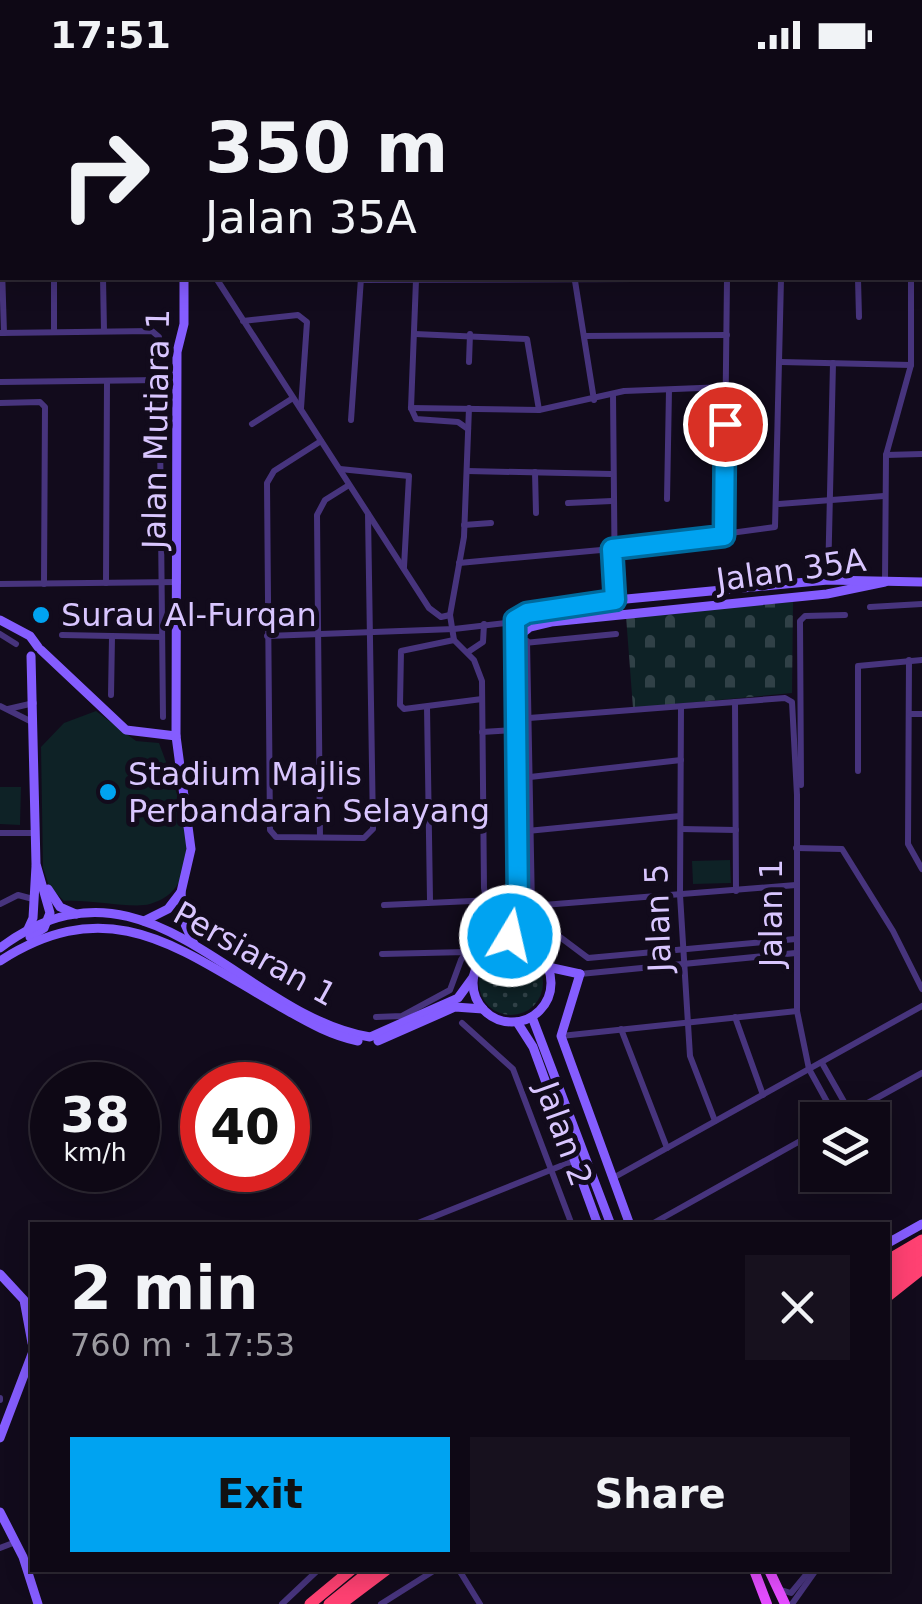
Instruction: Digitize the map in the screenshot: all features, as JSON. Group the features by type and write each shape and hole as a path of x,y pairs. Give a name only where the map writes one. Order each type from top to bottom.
{"highway":[{"path":"890,1259 922,1240"},
{"path":"890,1271 922,1250"},
{"path":"890,1282 922,1261"},
{"path":"890,1294 922,1269"},
{"path":"310,1604 349,1572"},
{"path":"329,1604 369,1572"},
{"path":"344,1603 383,1572"}],"main road":[{"path":"755,1572 767,1604"},
{"path":"770,1572 788,1604"}],"street":[{"path":"2,280 2,332 156,332 160,380 163,716"},
{"path":"54,280 54,332"},
{"path":"103,280 104,332"},
{"name":"Jalan Mutiara 1","path":"181,892 192,830 176,736 177,352 184,324 184,280"},
{"path":"219,280 242,321 435,614 450,615"},
{"path":"351,420 361,280"},
{"path":"468,429 458,422 416,420 411,408 416,280 604,280"},
{"path":"724,536 728,280"},
{"path":"459,563 724,536 775,526 779,504 781,280"},
{"path":"858,280 859,316"},
{"path":"911,280 911,364 886,454 885,582 922,582"},
{"path":"575,281 594,400"},
{"path":"242,321 298,315 307,322 300,410"},
{"path":"415,334 527,339 538,410"},
{"path":"469,362 470,334"},
{"path":"584,336 727,335"},
{"path":"781,362 911,364"},
{"path":"828,580 833,363"},
{"path":"0,382 160,380"},
{"path":"106,583 107,382"},
{"path":"411,408 538,410 613,394 726,387"},
{"path":"666,499 669,390"},
{"path":"613,394 615,600"},
{"path":"252,424 293,398"},
{"path":"0,403 44,404 44,584"},
{"path":"376,1017 402,1016 442,998 450,990 466,952 486,927 482,681 468,652 454,640 450,615 464,525 469,408"},
{"path":"321,441 274,471 267,483 272,834 320,838 369,834 373,829 368,514"},
{"path":"886,454 922,454"},
{"path":"338,468 409,476 404,567"},
{"path":"467,471 612,474"},
{"path":"535,472 536,512"},
{"path":"320,838 316,515 325,500 349,485"},
{"path":"779,504 884,496"},
{"path":"568,503 612,501"},
{"path":"464,525 491,524"},
{"name":"Jalan 35A","path":"514,622 527,613 615,600 828,580 885,582"},
{"path":"0,584 178,582"},
{"name":"Jalan 35A","path":"514,642 530,626 551,622 827,594 885,582"},
{"path":"870,607 922,604"},
{"path":"797,795 801,790 800,621 805,616 845,615"},
{"path":"0,620 26,634 36,653 36,864 28,930"},
{"path":"267,636 454,629 514,622 518,919 525,946 548,967 580,974 796,952"},
{"path":"468,652 483,642 484,624"},
{"path":"0,634 16,644"},
{"path":"514,642 616,634"},
{"path":"62,635 162,637"},
{"path":"111,694 112,636"},
{"path":"454,640 401,651 400,705 404,709 482,699"},
{"path":"527,641 532,908 536,918 583,957 796,938"},
{"path":"36,653 57,664 126,730 176,736"},
{"path":"910,660 908,844 922,869"},
{"path":"858,770 856,668 862,664 922,660"},
{"path":"34,676 44,665 57,664"},
{"name":"Jalan 1","path":"735,702 789,699 794,708 797,1011 809,1069 827,1102"},
{"path":"482,732 516,725 528,718 735,702 736,890"},
{"path":"3,708 34,703"},
{"path":"426,706 430,900"},
{"path":"3,708 34,724"},
{"name":"Jalan 5","path":"680,708 680,896 690,1056 715,1121"},
{"path":"910,714 922,714"},
{"path":"530,777 681,760"},
{"path":"517,832 680,816"},
{"name":"Jalan 1","path":"681,830 736,830"},
{"path":"2,833 35,833"},
{"path":"796,848 842,849 893,930 922,989"},
{"path":"36,864 57,904 76,914"},
{"path":"0,960 41,931 48,920 36,864"},
{"path":"384,904 488,898 532,908 796,886"},
{"path":"1,890 7,900 33,899"},
{"path":"144,921 168,909 181,892"},
{"path":"181,892 183,920 195,946"},
{"name":"Persiaran 1","path":"0,948 48,920 76,914 107,914 144,921 195,946 327,1024 370,1036 458,998 474,976"},
{"path":"105,927 107,914"},
{"path":"506,945 518,919"},
{"name":"Persiaran 1","path":"0,960 66,929 105,927 153,938 346,1038 387,1040 455,1007 482,1009"},
{"path":"525,946 506,945 482,958 474,976 482,1009 504,1022 532,1017 545,1004 551,987 548,967"},
{"path":"382,954 466,952 482,958"},
{"path":"551,987 580,974"},
{"path":"580,974 561,1036 629,1222"},
{"path":"613,1178 922,1006"},
{"path":"561,1036 797,1011"},
{"path":"532,1017 610,1222"},
{"path":"735,1017 763,1095"},
{"name":"Jalan 2","path":"462,1022 514,1069 571,1222"},
{"path":"517,1022 533,1048 597,1222"},
{"path":"621,1029 666,1148"},
{"path":"822,1063 844,1102"},
{"path":"872,1102 922,1073"},
{"path":"655,1222 800,1141"},
{"path":"420,1222 573,1160 580,1149"},
{"path":"890,1242 922,1224"},
{"path":"0,1274 24,1300 30,1332"},
{"path":"0,1438 30,1359"},
{"path":"0,1512 23,1557 38,1604"},
{"path":"0,1548 13,1543"},
{"path":"282,1604 316,1572"},
{"path":"381,1604 432,1572"},
{"path":"460,1572 480,1604"},
{"path":"776,1586 791,1593 811,1572"},
{"path":"788,1604 811,1572"}],"green space":[{"path":"793,602 792,693 633,708 626,616"},
{"name":"Stadium Majlis Perbandaran Selayang","path":"96,711 136,741 159,743 180,807 186,856 182,877 170,893 150,904 64,901 49,886 43,868 41,747 64,723"},
{"path":"0,787 21,787 20,825 0,824"},
{"path":"730,860 731,883 693,884 692,861"},
{"path":"511,951 533,961 543,983 533,1005 511,1015 489,1005 479,983 489,961"}],"place":[{"name":"Surau Al-Furqan","path":"41,615"},
{"name":"Stadium Majlis Perbandaran Selayang","path":"108,792"}],"route":[{"path":"510,936 518,919 515,620 527,613 615,600 612,549 724,536 725,424"}]}
